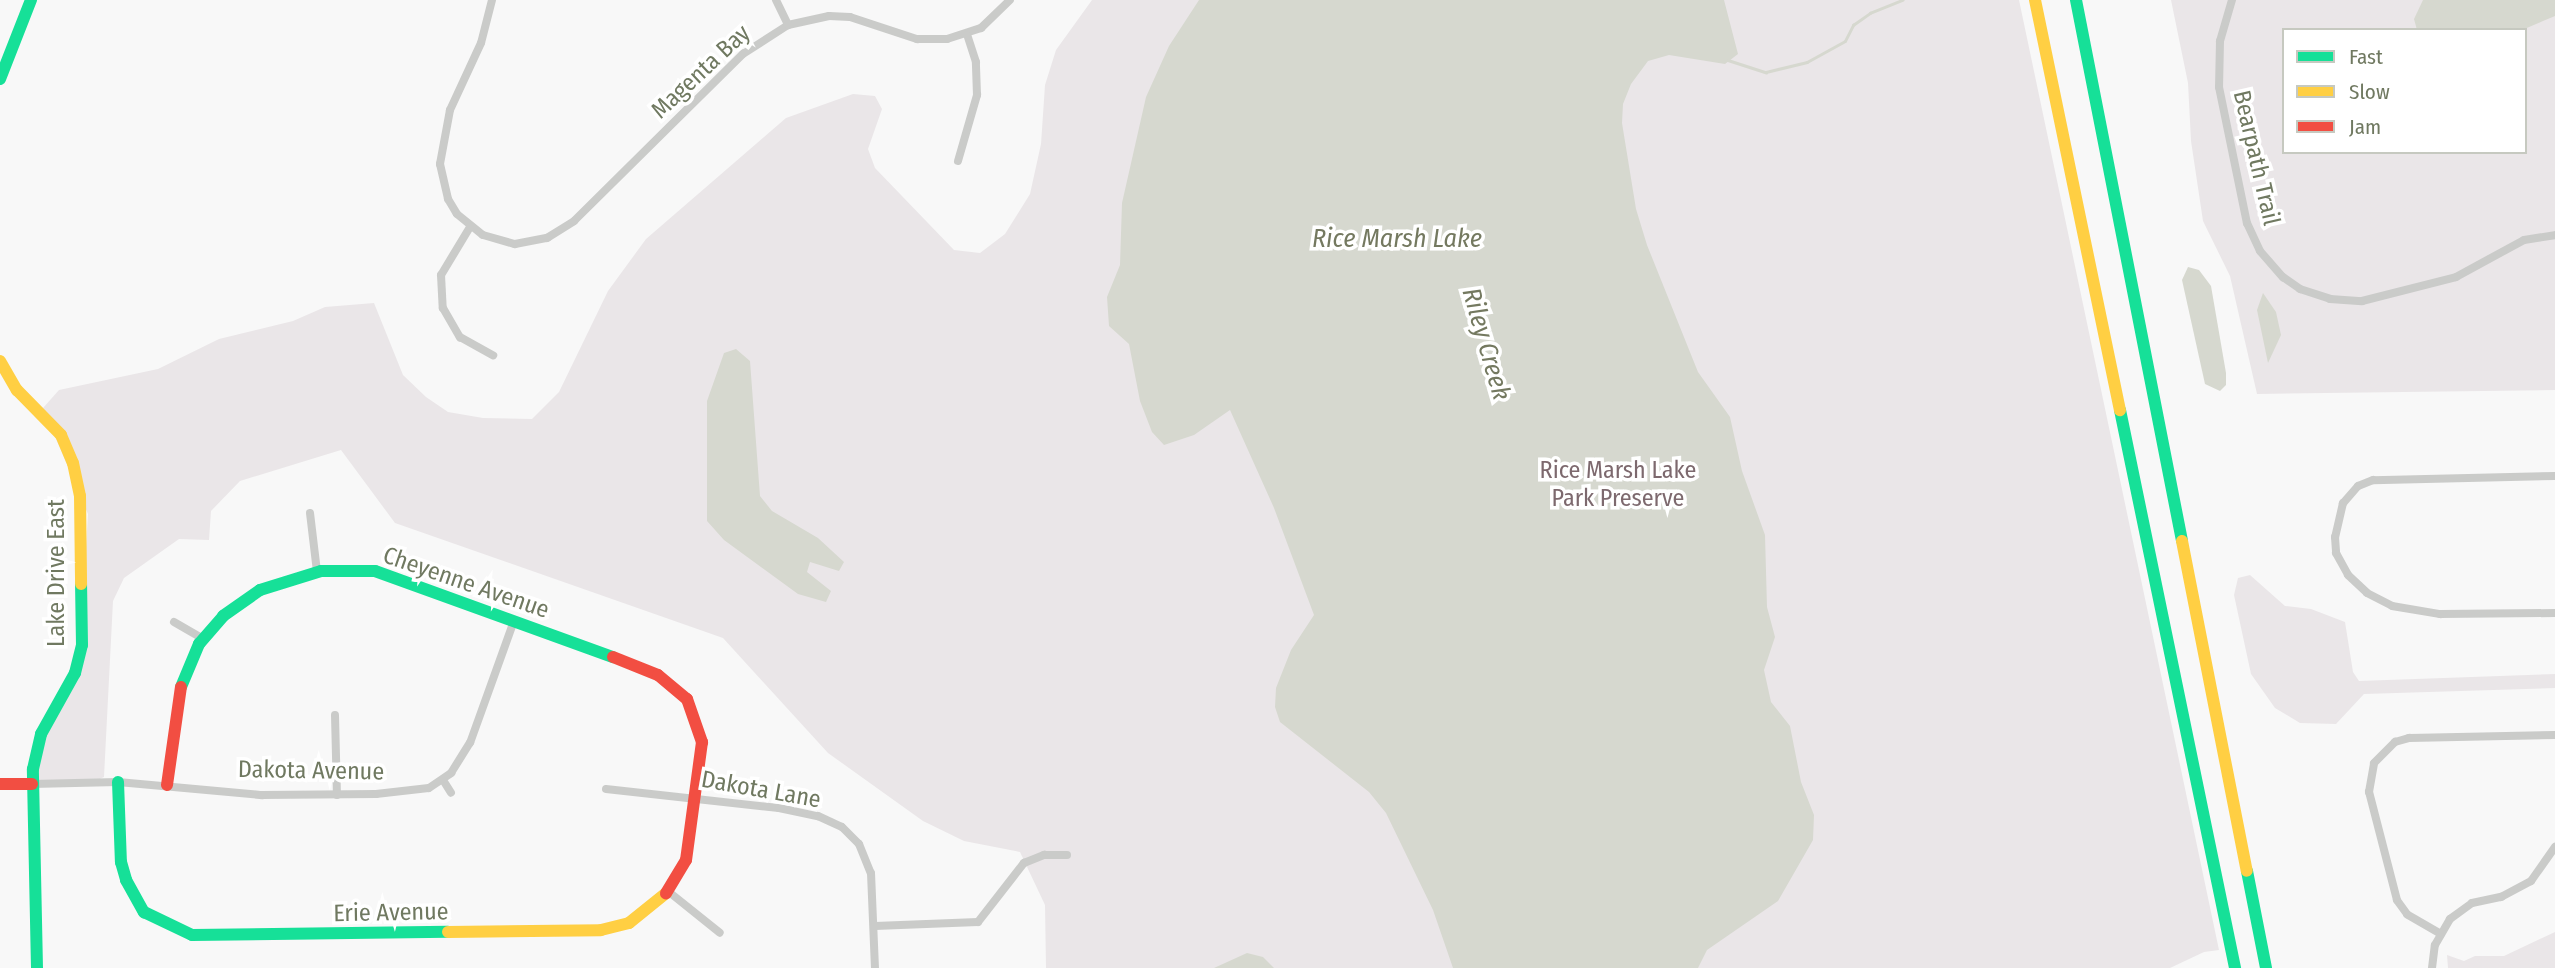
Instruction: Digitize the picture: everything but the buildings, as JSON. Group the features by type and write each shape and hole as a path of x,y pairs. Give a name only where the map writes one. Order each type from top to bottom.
{"main road":[{"path":"0,79 31,0"},
{"path":"2035,0 2235,968"},
{"path":"2076,0 2266,968"},
{"name":"Lake Drive East","path":"0,361 18,390 61,435 73,463 80,496 82,645 75,673 41,734 32,784 37,968"},
{"name":"Cheyenne Avenue","path":"167,785 177,701 185,671 204,639 223,616 260,590 317,572 374,571 658,675 674,686 698,720 702,742 696,797"},
{"name":"Erie Avenue","path":"118,782 121,862 126,880 144,912 192,935 601,930 629,923 669,892 686,860 696,797"},
{"name":"Dakota Avenue","path":"0,784 32,784"}],"street":[{"name":"Magenta Bay","path":"492,0 481,43 450,110 443,136 442,182 452,206 470,227 515,244 561,231 743,54 788,25 840,17 871,21 917,39 967,35 995,17 1010,0"},
{"path":"776,0 788,25"},
{"name":"Bearpath Trail","path":"2232,0 2220,41 2219,87 2243,206 2260,251 2291,283 2330,299 2394,296 2476,270 2524,240 2555,234"},
{"path":"958,161 977,95 976,62 967,35"},
{"path":"470,227 441,275 443,308 460,337 493,355"},
{"path":"2555,476 2373,480 2351,492 2343,503 2335,537 2336,553 2348,575 2367,593 2392,606 2440,614 2555,613"},
{"path":"310,513 317,572"},
{"path":"451,793 443,780 470,743 514,621"},
{"path":"174,622 204,639"},
{"path":"335,715 337,795"},
{"path":"2441,934 2407,914 2397,900 2369,792 2374,763 2389,747 2409,738 2555,735"},
{"name":"Dakota Avenue","path":"32,784 118,782 262,795 337,795 411,792 443,780"},
{"name":"Dakota Lane","path":"606,789 696,797 805,813 842,827 859,844 871,873 875,968"},
{"path":"2432,968 2441,934 2450,919 2472,903 2501,897 2531,881 2555,847"},
{"path":"875,926 978,922 1024,863 1044,856 1067,855"},
{"path":"669,892 720,933"}],"green space":[{"name":"Rice Marsh Lake Park Preserve","path":"1092,0 2019,0 2219,950 2204,952 2170,968 1046,968 1045,905 1020,852 964,841 923,821 828,753 723,638 395,523 341,450 240,481 211,511 209,540 179,539 124,578 113,601 104,777 93,782 32,784 49,719 70,683 82,613 88,514 43,408 59,390 158,369 219,339 293,321 325,307 374,303 403,375 426,397 448,412 483,418 532,419 559,392 608,291 646,239 786,118 853,94 875,96 882,109 868,149 875,168 954,250 980,253 1005,234 1030,194 1041,144 1045,85 1056,50"},
{"path":"2171,0 2555,0 2555,390 2257,394 2230,276 2203,221 2191,141 2188,83"},
{"path":"2250,575 2285,606 2311,609 2345,622 2353,672 2359,681 2555,674 2555,688 2364,694 2336,724 2300,723 2275,708 2251,674 2234,595 2238,578"},
{"path":"2555,932 2555,968 2448,968 2447,955 2464,961 2475,956 2504,956"}],"water":[{"name":"Rice Marsh Lake","path":"1199,0 1724,0 1738,54 1725,64 1669,55 1648,61 1631,84 1623,104 1622,123 1636,209 1647,245 1698,372 1730,417 1742,471 1765,535 1767,607 1775,637 1764,670 1771,702 1790,726 1801,782 1814,815 1813,840 1778,901 1707,950 1698,968 1453,968 1433,910 1386,813 1369,792 1280,722 1275,707 1276,688 1291,650 1314,615 1274,508 1230,410 1194,435 1164,445 1152,432 1140,401 1129,344 1109,326 1107,297 1120,265 1122,203 1146,97 1169,46"},
{"path":"2423,0 2555,0 2555,16 2527,28 2416,28 2414,19"},
{"path":"2188,267 2199,270 2211,286 2226,373 2226,385 2220,391 2205,384 2182,280"},
{"path":"2263,293 2276,312 2281,335 2268,363 2257,310"},
{"path":"736,349 750,361 760,496 772,511 818,538 844,562 839,571 810,562 807,572 831,591 826,602 798,594 724,540 707,521 707,401 724,353"},
{"path":"1247,953 1263,957 1274,968 1214,968"}],"waterway":[{"name":"Riley Creek","path":"1728,60 1766,72 1807,62 1845,41 1853,25 1870,13 1903,0"}],"traffic: fast":[{"path":"0,79 31,0"},
{"path":"2076,0 2182,541"},
{"path":"2120,410 2235,968"},
{"path":"181,687 199,644 223,616 260,590 321,571 375,571 613,657"},
{"path":"37,968 33,769 41,734 75,673 82,645 81,584"},
{"path":"118,782 121,862 126,880 144,912 192,935 448,932"},
{"path":"2247,871 2266,968"}],"traffic: slow":[{"path":"2035,0 2120,410"},
{"path":"0,361 17,390 61,435 73,463 80,496 81,584"},
{"path":"2182,541 2247,871"},
{"path":"448,932 601,930 629,923 666,893"}],"traffic: jam":[{"path":"613,657 658,675 687,699 702,742 686,860 666,893"},
{"path":"167,785 181,687"},
{"path":"0,784 32,784"}]}
